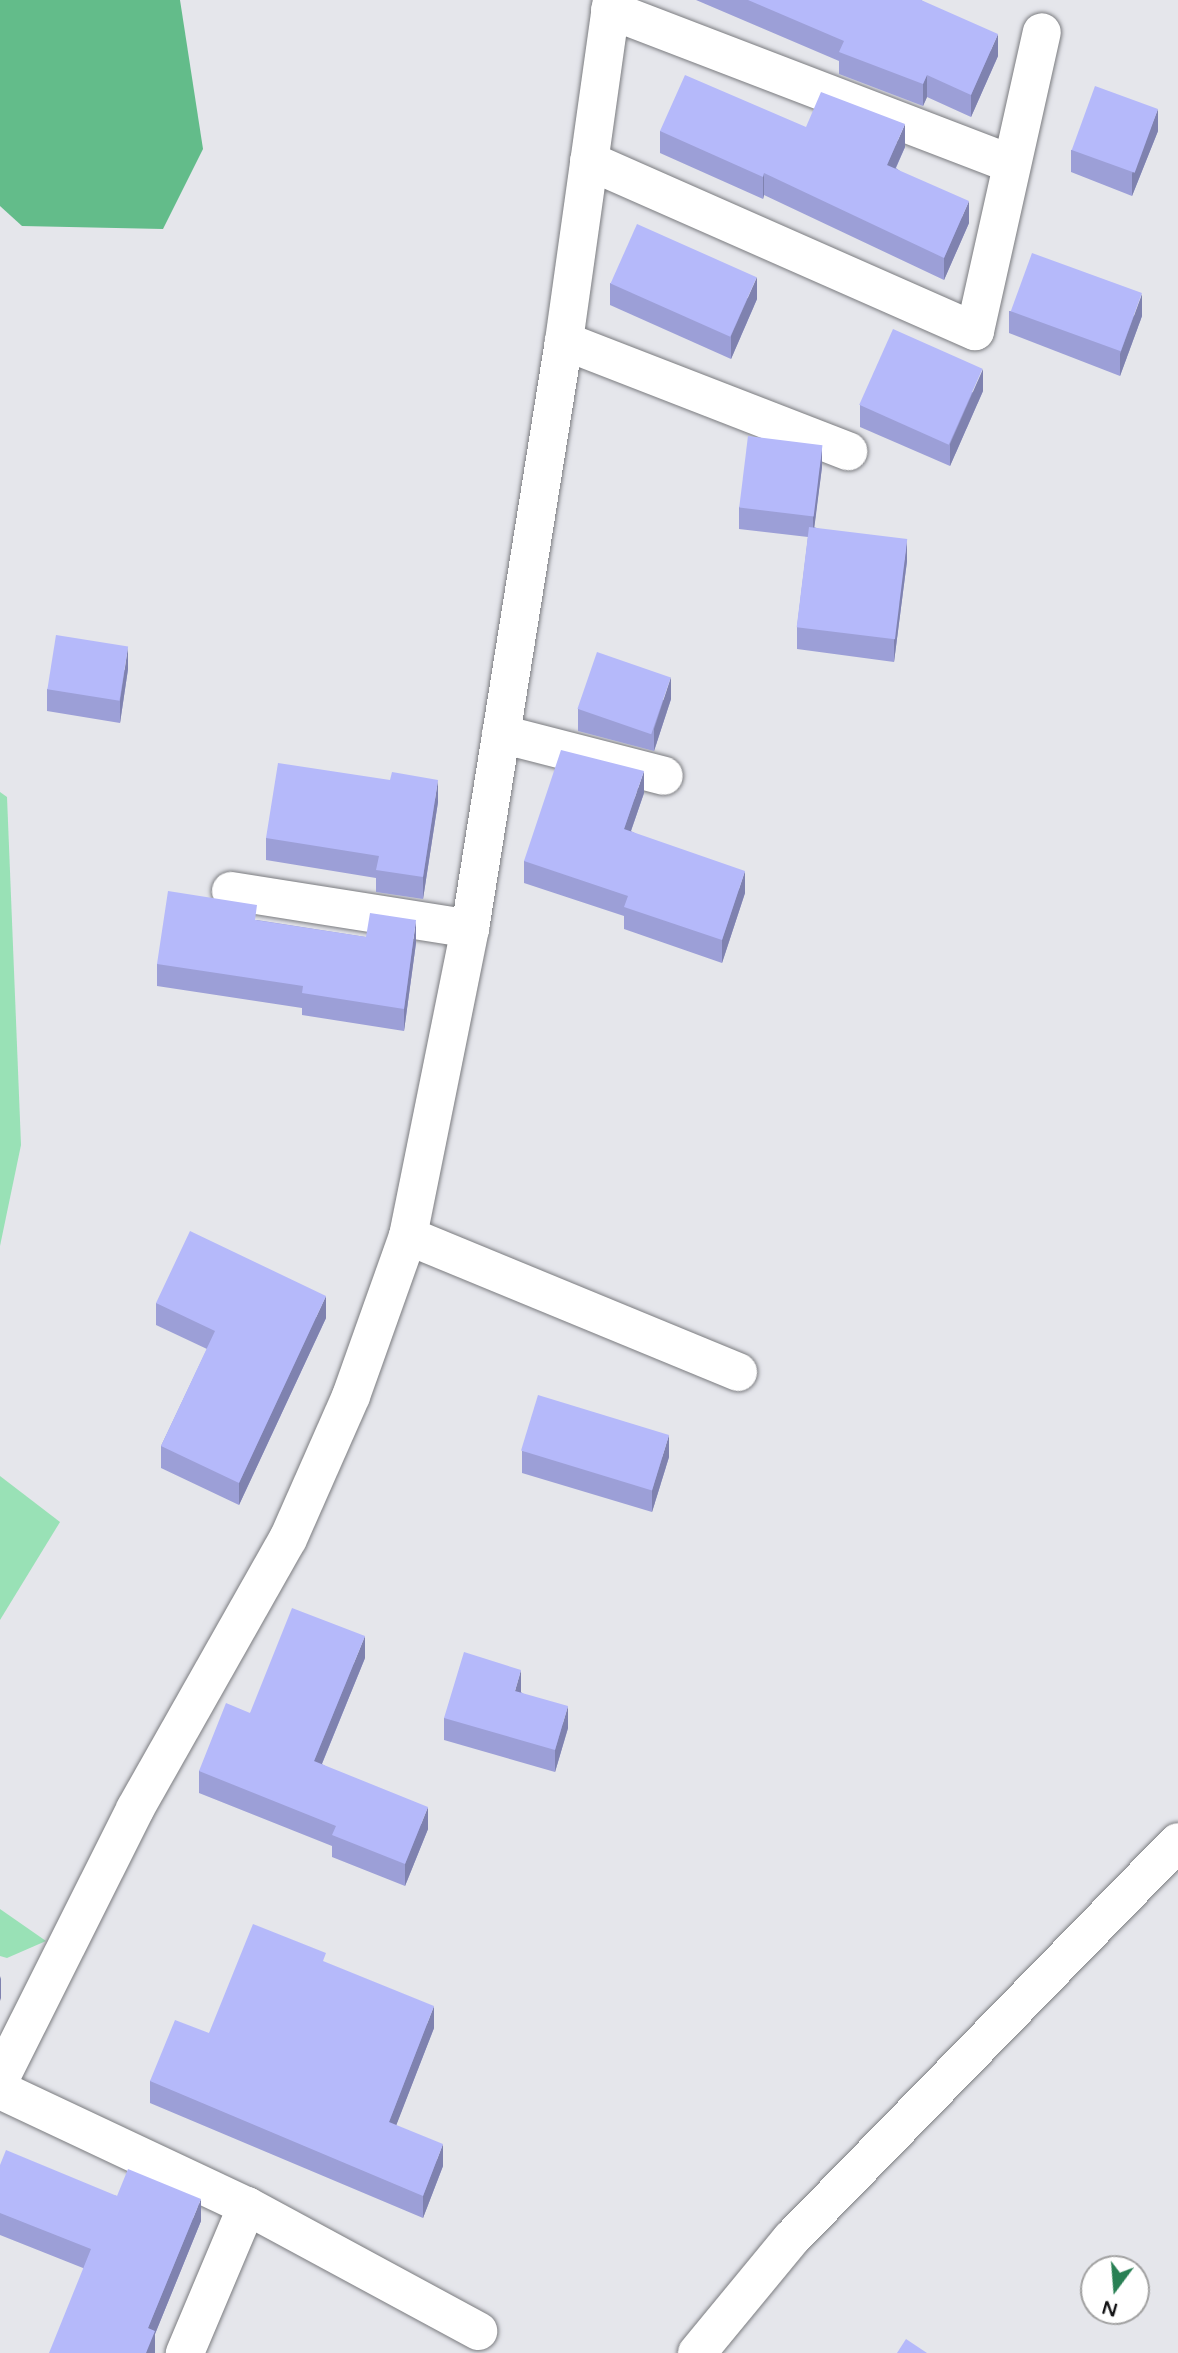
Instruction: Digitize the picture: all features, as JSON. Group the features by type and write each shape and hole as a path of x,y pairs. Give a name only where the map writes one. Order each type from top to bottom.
{"street":[{"path":"0,2079 135,1809 288,1539 351,1396 408,1236 470,929 564,341 611,5 1012,164"},
{"path":"589,161 975,331 1042,32"},
{"path":"564,341 848,450"},
{"path":"502,734 664,776"},
{"path":"231,891 470,929"},
{"path":"408,1236 738,1372"},
{"path":"697,2353 791,2239 1178,1842"},
{"path":"0,2091 247,2206 478,2331"},
{"path":"185,2353 247,2206"}],"shaded area":[{"path":"0,0 180,0 203,149 163,229 22,226 0,206"},
{"path":"0,792 7,797 21,1145 0,1246"},
{"path":"0,1476 60,1522 0,1620"},
{"path":"0,1909 46,1941 7,1958 0,1956"}],"building":[{"path":"748,0 921,0 998,34 971,95 927,75 923,84 839,52 844,41"},
{"path":"685,75 806,127 821,92 905,124 887,165 969,201 944,258 764,173 763,177 660,131"},
{"path":"1095,86 1158,109 1135,173 1072,150"},
{"path":"637,224 757,277 730,337 611,283"},
{"path":"1032,253 1142,293 1121,351 1011,311"},
{"path":"893,329 983,369 949,445 859,405"},
{"path":"748,436 822,445 814,517 739,507"},
{"path":"809,527 907,539 895,639 797,627"},
{"path":"56,635 128,646 119,701 47,689"},
{"path":"597,652 671,677 651,734 577,709"},
{"path":"561,750 644,771 624,829 745,871 722,940 624,907 628,896 524,861"},
{"path":"278,763 390,780 392,772 438,780 423,877 376,870 379,856 266,838"},
{"path":"168,891 257,905 255,920 366,937 370,913 416,920 404,1009 302,993 303,986 157,964"},
{"path":"190,1231 326,1296 239,1483 161,1446 215,1331 156,1303"},
{"path":"538,1395 669,1435 652,1491 521,1450"},
{"path":"292,1608 365,1636 314,1761 428,1807 405,1864 332,1835 336,1826 199,1771 226,1703 250,1713"},
{"path":"464,1652 521,1670 515,1691 568,1706 555,1750 444,1718"},
{"path":"253,1924 326,1953 323,1961 434,2006 389,2122 443,2144 423,2196 150,2081 175,2020 209,2033"},
{"path":"6,2150 117,2196 128,2169 201,2199 148,2328 155,2331 146,2353 49,2353 91,2249 0,2213 0,2165"},
{"path":"906,2339 927,2353 897,2353"}]}
